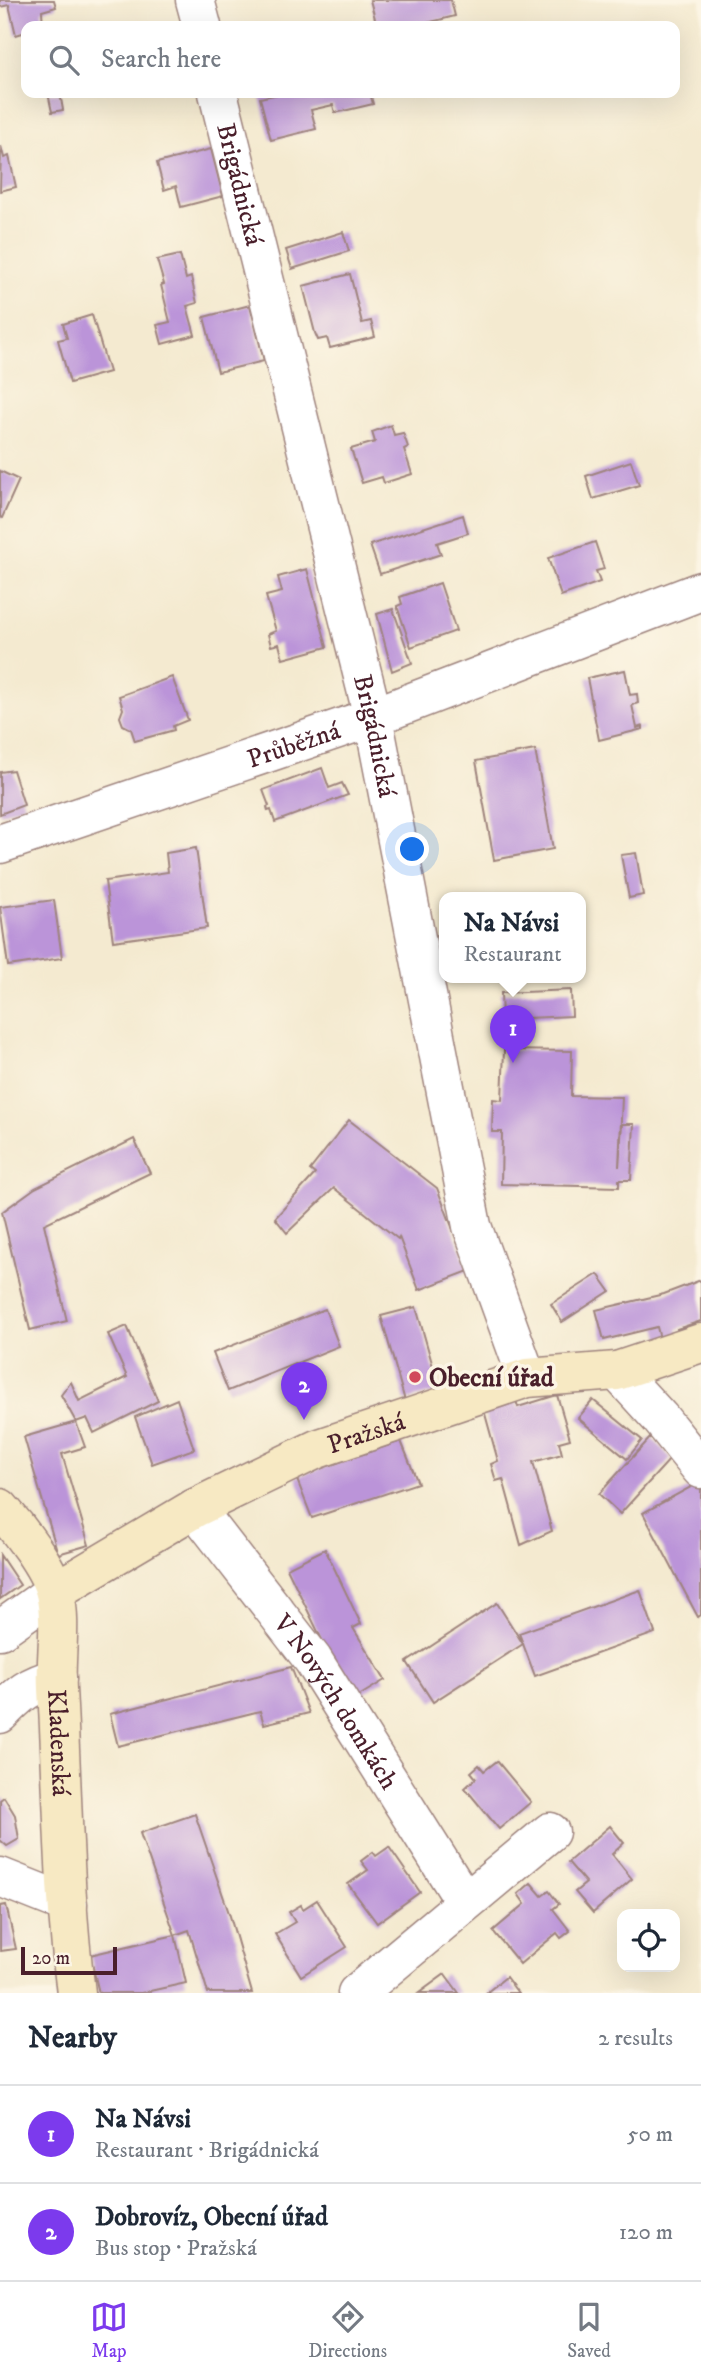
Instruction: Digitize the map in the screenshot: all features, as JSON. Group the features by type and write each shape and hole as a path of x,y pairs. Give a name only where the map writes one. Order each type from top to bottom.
{"street":[{"path":"195,0 201,21"},
{"name":"Brigádnická","path":"219,98 373,717 472,1226 527,1378"},
{"name":"Průběžná","path":"0,844 373,717 701,591"},
{"name":"Pražská","path":"55,1591 195,1508 317,1449 527,1378 617,1371 701,1343"},
{"path":"617,1371 701,1469"},
{"name":"V Nových domkách","path":"195,1508 313,1660 465,1902"},
{"name":"Kladenská","path":"4,1515 36,1554 55,1591 59,1630 57,1678 68,1904 76,1993"},
{"path":"0,1630 55,1591"},
{"path":"0,1714 21,1692 38,1683 57,1678"},
{"path":"357,1993 550,1832"},
{"path":"0,1877 68,1904"}],"building":[{"path":"0,0 54,0 56,7 42,11 43,21 21,21 21,34 16,35 9,5 0,7"},
{"path":"370,0 451,0 455,16 435,21 376,21"},
{"path":"49,98 61,98 63,110 52,112"},
{"path":"260,98 371,98 373,104 335,113 333,105 311,110 316,129 271,140"},
{"path":"1,146 4,158 9,156 16,187 0,191"},
{"path":"211,149 223,196 181,207 176,186 164,190 157,163"},
{"path":"343,232 349,251 292,269 286,250"},
{"path":"180,255 186,279 191,277 197,303 187,306 195,335 162,344 157,325 170,322 157,260"},
{"path":"350,274 362,323 371,321 375,337 330,348 327,338 318,340 303,286"},
{"path":"250,305 264,361 218,372 204,317"},
{"path":"92,315 109,372 70,383 58,340 67,338 63,324"},
{"path":"391,425 394,435 403,433 408,447 404,449 412,474 384,483 382,477 362,483 351,449 375,442 372,432"},
{"path":"631,461 639,485 593,499 586,476"},
{"path":"0,471 19,480 2,518 0,517"},
{"path":"463,515 468,533 437,543 441,554 380,574 370,545"},
{"path":"595,542 604,569 596,571 600,582 561,596 548,558"},
{"path":"307,569 327,647 283,659 279,644 271,646 268,634 276,631 266,596 282,592 278,577"},
{"path":"440,583 456,631 411,647 397,606 402,604 400,597"},
{"path":"393,609 412,663 392,671 377,614"},
{"path":"625,670 630,695 637,694 638,703 632,705 637,728 643,726 643,729 599,740 587,678"},
{"path":"172,677 188,720 173,726 174,730 135,741 131,729 123,725 120,717 123,709 119,696"},
{"path":"535,750 553,849 494,860 476,761"},
{"path":"322,768 329,788 342,783 348,795 275,822 271,810 268,811 269,806 263,790"},
{"path":"13,770 24,805 0,814 0,772"},
{"path":"196,848 207,928 113,941 105,881 168,872 166,853"},
{"path":"636,853 643,895 629,898 621,855"},
{"path":"54,900 62,958 8,966 0,907"},
{"path":"571,990 572,1016 502,1019 501,993"},
{"path":"504,1050 572,1051 571,1096 622,1097 619,1167 622,1124 634,1124 631,1180 619,1180 619,1187 501,1184 502,1132 492,1132 493,1099 502,1100"},
{"path":"349,1120 437,1188 469,1271 419,1290 399,1237 398,1239 334,1188 287,1233 275,1218 315,1174 310,1170"},
{"path":"134,1139 150,1173 44,1224 67,1321 30,1330 2,1212 35,1188"},
{"path":"598,1274 610,1291 562,1322 551,1304"},
{"path":"701,1280 701,1321 677,1329 679,1335 660,1339 657,1327 604,1340 596,1310 664,1294"},
{"path":"416,1307 440,1391 405,1401 381,1316"},
{"path":"325,1309 339,1346 228,1391 213,1353"},
{"path":"127,1326 158,1401 94,1433 87,1418 76,1422 61,1395 71,1382 79,1401 127,1377 108,1334"},
{"path":"514,1394 518,1407 557,1395 570,1439 559,1442 562,1454 533,1462 552,1531 521,1545 503,1479 496,1481 491,1464 498,1461 482,1403"},
{"path":"177,1399 194,1449 152,1464 135,1417"},
{"path":"593,1400 642,1440 627,1459 578,1418"},
{"path":"76,1422 85,1447 62,1454 89,1545 58,1554 24,1437"},
{"path":"651,1437 671,1458 620,1514 599,1494"},
{"path":"401,1441 418,1483 312,1518 296,1477"},
{"path":"698,1483 701,1488 701,1615 698,1617 643,1513"},
{"path":"325,1549 361,1624 353,1628 385,1680 357,1697 323,1642 287,1568"},
{"path":"0,1555 20,1585 0,1599"},
{"path":"640,1590 655,1633 535,1676 519,1633"},
{"path":"497,1603 523,1644 433,1702 407,1662"},
{"path":"291,1667 309,1713 264,1724 260,1711 118,1746 110,1714"},
{"path":"497,1761 531,1802 499,1829 465,1788 476,1778 471,1772 479,1765 484,1771"},
{"path":"4,1797 15,1815 19,1839 7,1846 0,1840 0,1800"},
{"path":"195,1814 230,1916 252,1993 208,1993 189,1930 175,1935 140,1833"},
{"path":"610,1826 624,1843 612,1854 632,1879 593,1913 575,1892 586,1883 568,1862"},
{"path":"389,1847 420,1892 377,1923 348,1884 368,1870 361,1861 373,1852 376,1856"},
{"path":"531,1883 542,1896 549,1891 559,1904 553,1909 570,1931 561,1938 557,1933 520,1964 493,1931 525,1904 518,1894"},
{"path":"317,1900 347,1947 301,1976 275,1934 295,1922 289,1912 301,1905 303,1909"},
{"path":"6,1905 16,1949 0,1951 0,1906"},
{"path":"175,1935 186,1983 141,1993 99,1993 90,1955"},
{"path":"445,1974 459,1993 419,1993"},
{"path":"506,1977 518,1993 486,1993"}],"place":[{"name":"Na Návsi","path":"513,1063"},
{"name":"Obecní úřad","path":"415,1377"},
{"name":"Dobrovíz, Obecní úřad","path":"304,1420"}]}
